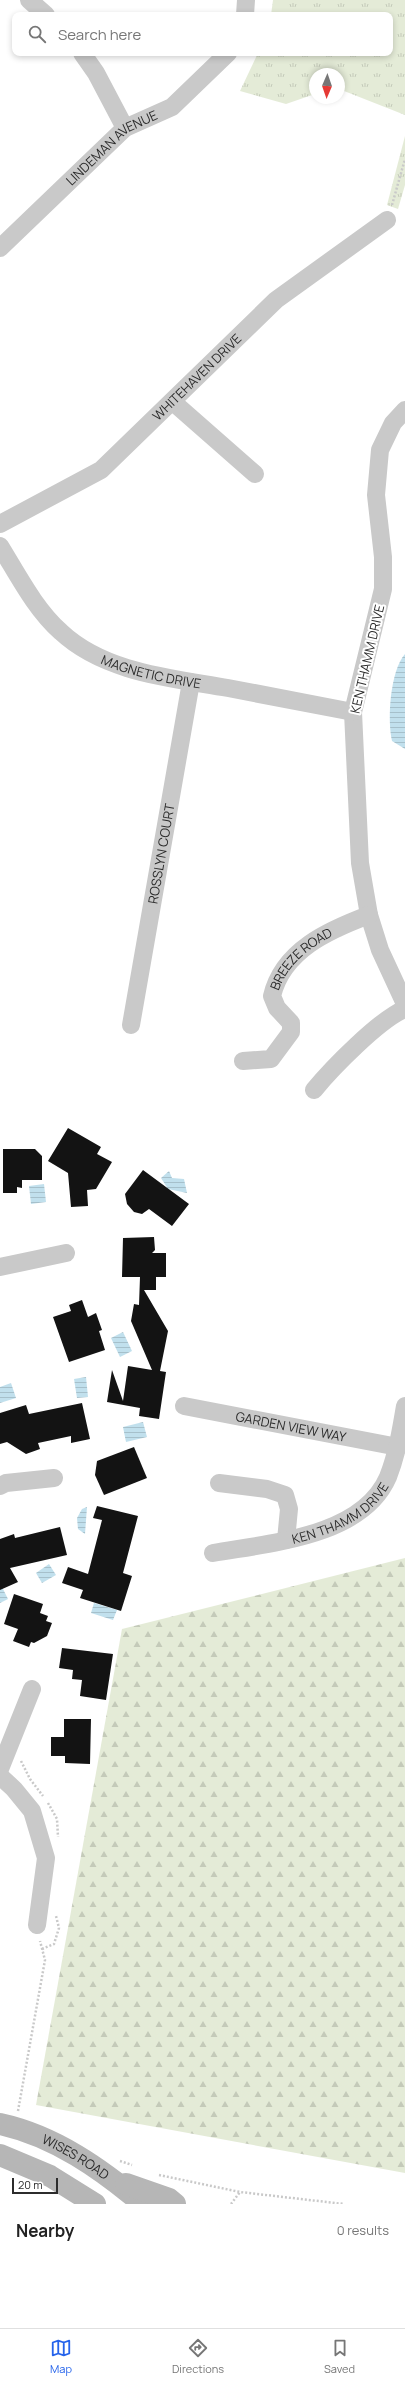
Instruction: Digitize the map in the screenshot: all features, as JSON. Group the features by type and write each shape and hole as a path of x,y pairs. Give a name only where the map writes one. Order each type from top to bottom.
{"main road":[{"name":"WISES ROAD","path":"9,2120 33,2134 114,2169 143,2204"},
{"path":"0,2156 50,2176 94,2204"},
{"path":"114,2169 169,2199 175,2204"}],"street":[{"path":"29,0 43,12"},
{"path":"245,12 246,0"},
{"path":"84,56 96,73 125,128"},
{"name":"LINDEMAN AVENUE","path":"0,248 125,128 172,107 225,56"},
{"name":"WHITEHAVEN DRIVE","path":"0,524 102,470 276,300 387,220"},
{"path":"173,402 255,474"},
{"name":"KEN THAMM DRIVE","path":"404,998 380,950 369,915 360,863 353,712 383,589 383,557 376,495 380,450 393,423 405,410"},
{"name":"MAGNETIC DRIVE","path":"0,546 33,601 61,632 97,657 191,682 353,712"},
{"name":"ROSSLYN COURT","path":"131,1025 191,682"},
{"name":"BREEZE ROAD","path":"244,1061 271,1059 291,1032 292,1023 277,1008 272,996 282,970 302,949 324,933 369,915"},
{"path":"314,1090 351,1051 389,1018 404,998"},
{"path":"0,1267 66,1254"},
{"name":"GARDEN VIEW WAY","path":"184,1406 398,1447"},
{"name":"KEN THAMM DRIVE","path":"213,1553 286,1540 330,1527 358,1513 376,1496 387,1478 398,1447 405,1406"},
{"path":"0,1486 6,1483 54,1478"},
{"path":"219,1483 268,1489 286,1495 289,1509 286,1540"},
{"path":"0,1769 32,1689"},
{"path":"0,1776 14,1789 32,1811 46,1858 37,1924"}],"path":[{"path":"387,220 405,159"},
{"path":"9,2120 45,1960 37,1924"},
{"path":"114,2169 136,2166"},
{"path":"157,2174 240,2192 344,2204"},
{"path":"231,2204 240,2192"}],"green space":[{"path":"273,0 405,0 405,115 345,91 345,68 309,68 309,96 286,104 240,91 257,56 393,56 393,12 271,12"},
{"path":"405,136 405,185 398,209 387,205"},
{"path":"405,1558 405,2173 36,2105 122,1629"}],"water":[{"path":"405,654 405,749 392,741 390,709 393,683 396,672"},
{"path":"169,1171 172,1178 184,1179 187,1193 168,1189 161,1178"},
{"path":"44,1184 46,1202 31,1204 29,1186"},
{"path":"123,1332 132,1351 120,1357 111,1338"},
{"path":"86,1377 88,1397 77,1398 74,1379"},
{"path":"11,1383 16,1398 0,1403 0,1387"},
{"path":"143,1422 147,1437 126,1442 123,1427"},
{"path":"87,1507 85,1534 78,1529 77,1518 82,1509"},
{"path":"49,1564 56,1575 42,1583 36,1573"},
{"path":"2,1587 8,1599 0,1603 0,1588"},
{"path":"94,1603 117,1610 113,1620 91,1613"}],"building":[{"path":"68,1128 101,1147 97,1154 112,1162 96,1189 87,1190 88,1206 71,1207 68,1173 48,1161"},
{"path":"3,1149 35,1149 42,1156 42,1180 22,1180 22,1188 17,1187 17,1193 3,1193"},
{"path":"143,1170 189,1204 172,1226 149,1209 142,1214 134,1212 127,1204 125,1194"},
{"path":"154,1237 155,1250 152,1253 166,1253 166,1277 156,1277 156,1290 144,1290 168,1331 160,1371 166,1372 159,1419 139,1416 140,1408 107,1402 112,1370 123,1401 128,1366 152,1370 131,1321 134,1304 139,1305 140,1277 122,1277 123,1238"},
{"path":"82,1300 88,1317 96,1313 102,1330 99,1331 105,1350 69,1362 53,1317 71,1311 69,1305"},
{"path":"82,1403 90,1439 71,1443 71,1436 38,1443 40,1449 26,1454 7,1442 0,1444 0,1413 26,1405 29,1414"},
{"path":"134,1447 147,1478 104,1495 95,1475 97,1461"},
{"path":"97,1506 138,1516 123,1573 132,1576 121,1611 80,1598 83,1590 62,1583 68,1567 88,1574 102,1520 93,1518"},
{"path":"60,1527 67,1555 10,1568 18,1582 0,1590 0,1539 14,1534 15,1538"},
{"path":"14,1594 43,1604 40,1613 48,1616 46,1621 52,1623 47,1636 34,1643 31,1642 29,1647 13,1641 18,1629 4,1624"},
{"path":"62,1648 113,1654 106,1700 80,1696 82,1680 72,1679 73,1670 59,1668"},
{"path":"64,1719 91,1719 90,1764 65,1763 65,1756 51,1756 51,1737 64,1737"}]}
